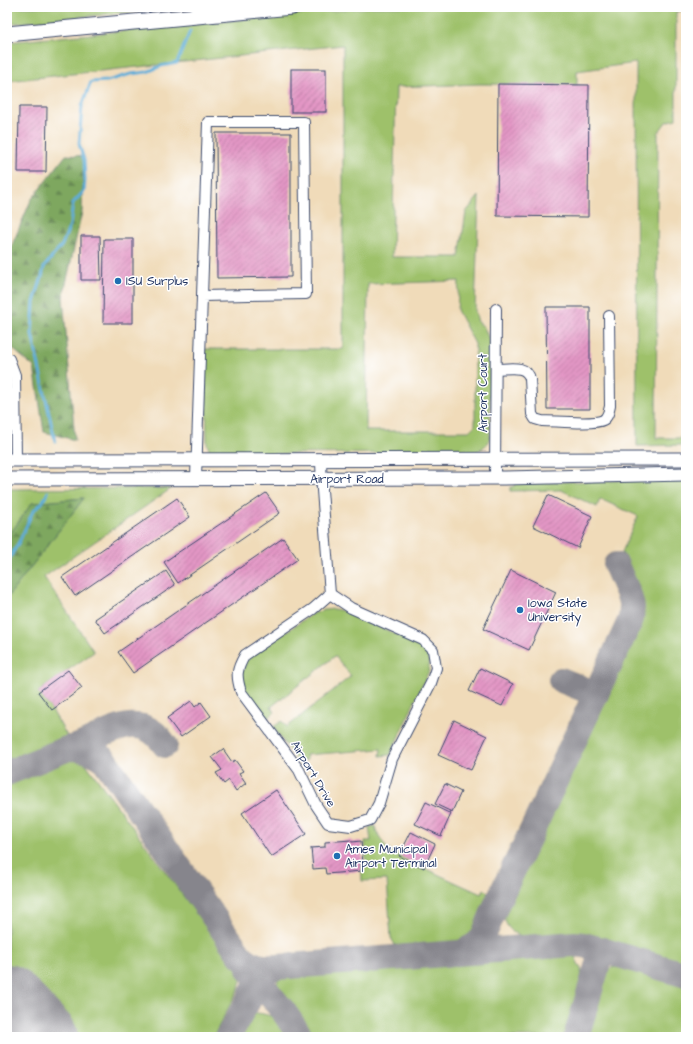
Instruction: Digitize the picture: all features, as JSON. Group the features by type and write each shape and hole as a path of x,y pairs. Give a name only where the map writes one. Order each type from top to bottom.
{"highway":[{"path":"7,34 292,7"}],"main road":[{"name":"Airport Road","path":"12,460 686,459"},
{"name":"Airport Road","path":"7,479 495,478 686,474"}],"street":[{"path":"196,478 196,460 208,122 304,122 306,294 202,296"},
{"name":"Airport Court","path":"495,478 496,309"},
{"path":"496,370 524,369 529,373 532,414 535,419 542,421 596,422 604,419 608,414 610,406 609,316"},
{"path":"7,358 9,359 15,375 12,460"},
{"path":"321,460 321,479 330,594"},
{"name":"Airport Drive","path":"330,594 351,608 423,640 433,650 436,668 431,683 392,759 379,803 370,820 351,826 328,823 316,805 299,770 241,692 237,679 238,666 245,655 313,609 330,594"}],"green space":[{"path":"183,7 7,24 7,8"},
{"path":"374,7 686,7 686,10 676,12 676,119 666,122 658,133 656,438 686,438 686,445 637,446 636,63 577,71 577,85 480,84 396,87 392,257 459,257 466,212 479,196 475,311 478,322 484,327 490,342 490,437 487,444 479,450 469,453 216,454 210,452 207,444 205,349 343,349 343,45 7,81 7,42","holes":["459,281 457,310 475,344 475,425 469,431 366,431 368,284"]},
{"path":"66,155 84,156 82,212 63,297 75,440 44,432 34,367 7,344 7,257 31,200"},
{"path":"686,479 686,966 584,936 570,935 531,938 523,936 512,931 508,927 505,922 504,909 636,622 639,597 622,552 638,516 600,499 597,507 561,490 510,491 510,487 513,487 516,483"},
{"path":"172,488 44,577 94,652 38,692 52,710 67,736 7,762 7,598 84,498 32,503 7,538 7,489"},
{"path":"84,498 7,598 7,538 32,503"},
{"path":"334,609 344,611 418,644 428,656 429,671 390,755 380,756 381,749 306,755 307,760 297,761 273,727 282,721 287,727 351,676 335,656 271,707 275,712 267,719 244,688 242,670 247,659 312,614 324,610"},
{"path":"66,757 81,757 242,976 239,988 213,1037 68,1037 7,974 7,781"},
{"path":"375,826 376,831 387,849 481,894 484,889 488,893 489,903 476,928 468,937 455,943 455,945 406,949 395,945 391,938 387,880 362,881 361,864 366,864 365,841 371,841 369,827"},
{"path":"556,951 565,952 575,957 581,969 582,983 566,1037 309,1037 276,987 280,973"},
{"path":"627,965 686,982 686,1037 583,1037 602,977 611,968"},
{"path":"257,1013 269,1015 277,1020 290,1037 235,1037 244,1023"}],"building":[{"path":"291,69 326,69 326,112 291,112"},
{"path":"498,84 589,85 588,217 497,216"},
{"path":"19,107 47,107 46,172 18,172"},
{"path":"216,133 291,133 291,277 217,278"},
{"path":"81,236 100,236 101,280 81,280"},
{"name":"ISU Surplus","path":"104,239 133,239 133,323 103,323"},
{"path":"546,307 590,307 590,409 547,409"},
{"path":"266,493 280,513 178,583 164,562"},
{"path":"548,495 592,516 578,548 533,526"},
{"path":"177,498 190,517 75,596 62,577"},
{"path":"283,538 298,559 133,673 118,652"},
{"name":"Iowa State University","path":"511,570 556,592 529,650 483,629"},
{"path":"166,571 175,585 105,633 95,619"},
{"path":"480,668 513,684 502,706 469,691"},
{"path":"68,670 82,688 52,710 38,692"},
{"path":"191,701 195,707 201,702 211,716 181,737 167,718"},
{"path":"454,720 487,736 471,770 438,755"},
{"path":"223,749 232,762 235,760 243,771 239,773 246,783 236,791 229,780 224,784 216,773 222,770 212,757"},
{"path":"445,784 461,792 452,812 435,804"},
{"path":"276,790 306,834 271,857 242,813"},
{"path":"426,802 451,814 441,836 415,824"},
{"path":"411,832 435,844 424,868 399,856"},
{"name":"Ames Municipal Airport Terminal","path":"351,840 352,842 361,841 363,864 361,864 362,871 326,874 325,868 313,869 311,848 325,847 325,842"}],"waterway":[{"path":"55,441 32,334 34,302 44,267 62,245 70,225 73,203 84,191 84,160 79,144 82,106 91,82 107,81 131,74 147,72 161,66 177,63 190,31"},
{"path":"7,563 20,540 33,511 42,503 48,492"}],"taxiway":[{"path":"463,952 477,944 483,937 497,903 631,619 632,607 629,595 616,565"},
{"path":"561,680 596,694"},
{"path":"73,748 110,731 122,727 133,726 144,727 155,733 165,745"},
{"path":"7,773 69,748 87,750 103,758 241,956 258,966 277,967"},
{"path":"228,1037 259,981 268,970 277,967 574,944 584,945 686,975"},
{"path":"576,1037 602,950"},
{"path":"249,969 284,1012 301,1037"}],"runway":[{"path":"7,996 46,1037"}],"place":[{"name":"ISU Surplus","path":"118,281"},
{"name":"Iowa State University","path":"520,610"},
{"name":"Ames Municipal Airport Terminal","path":"337,856"}]}
